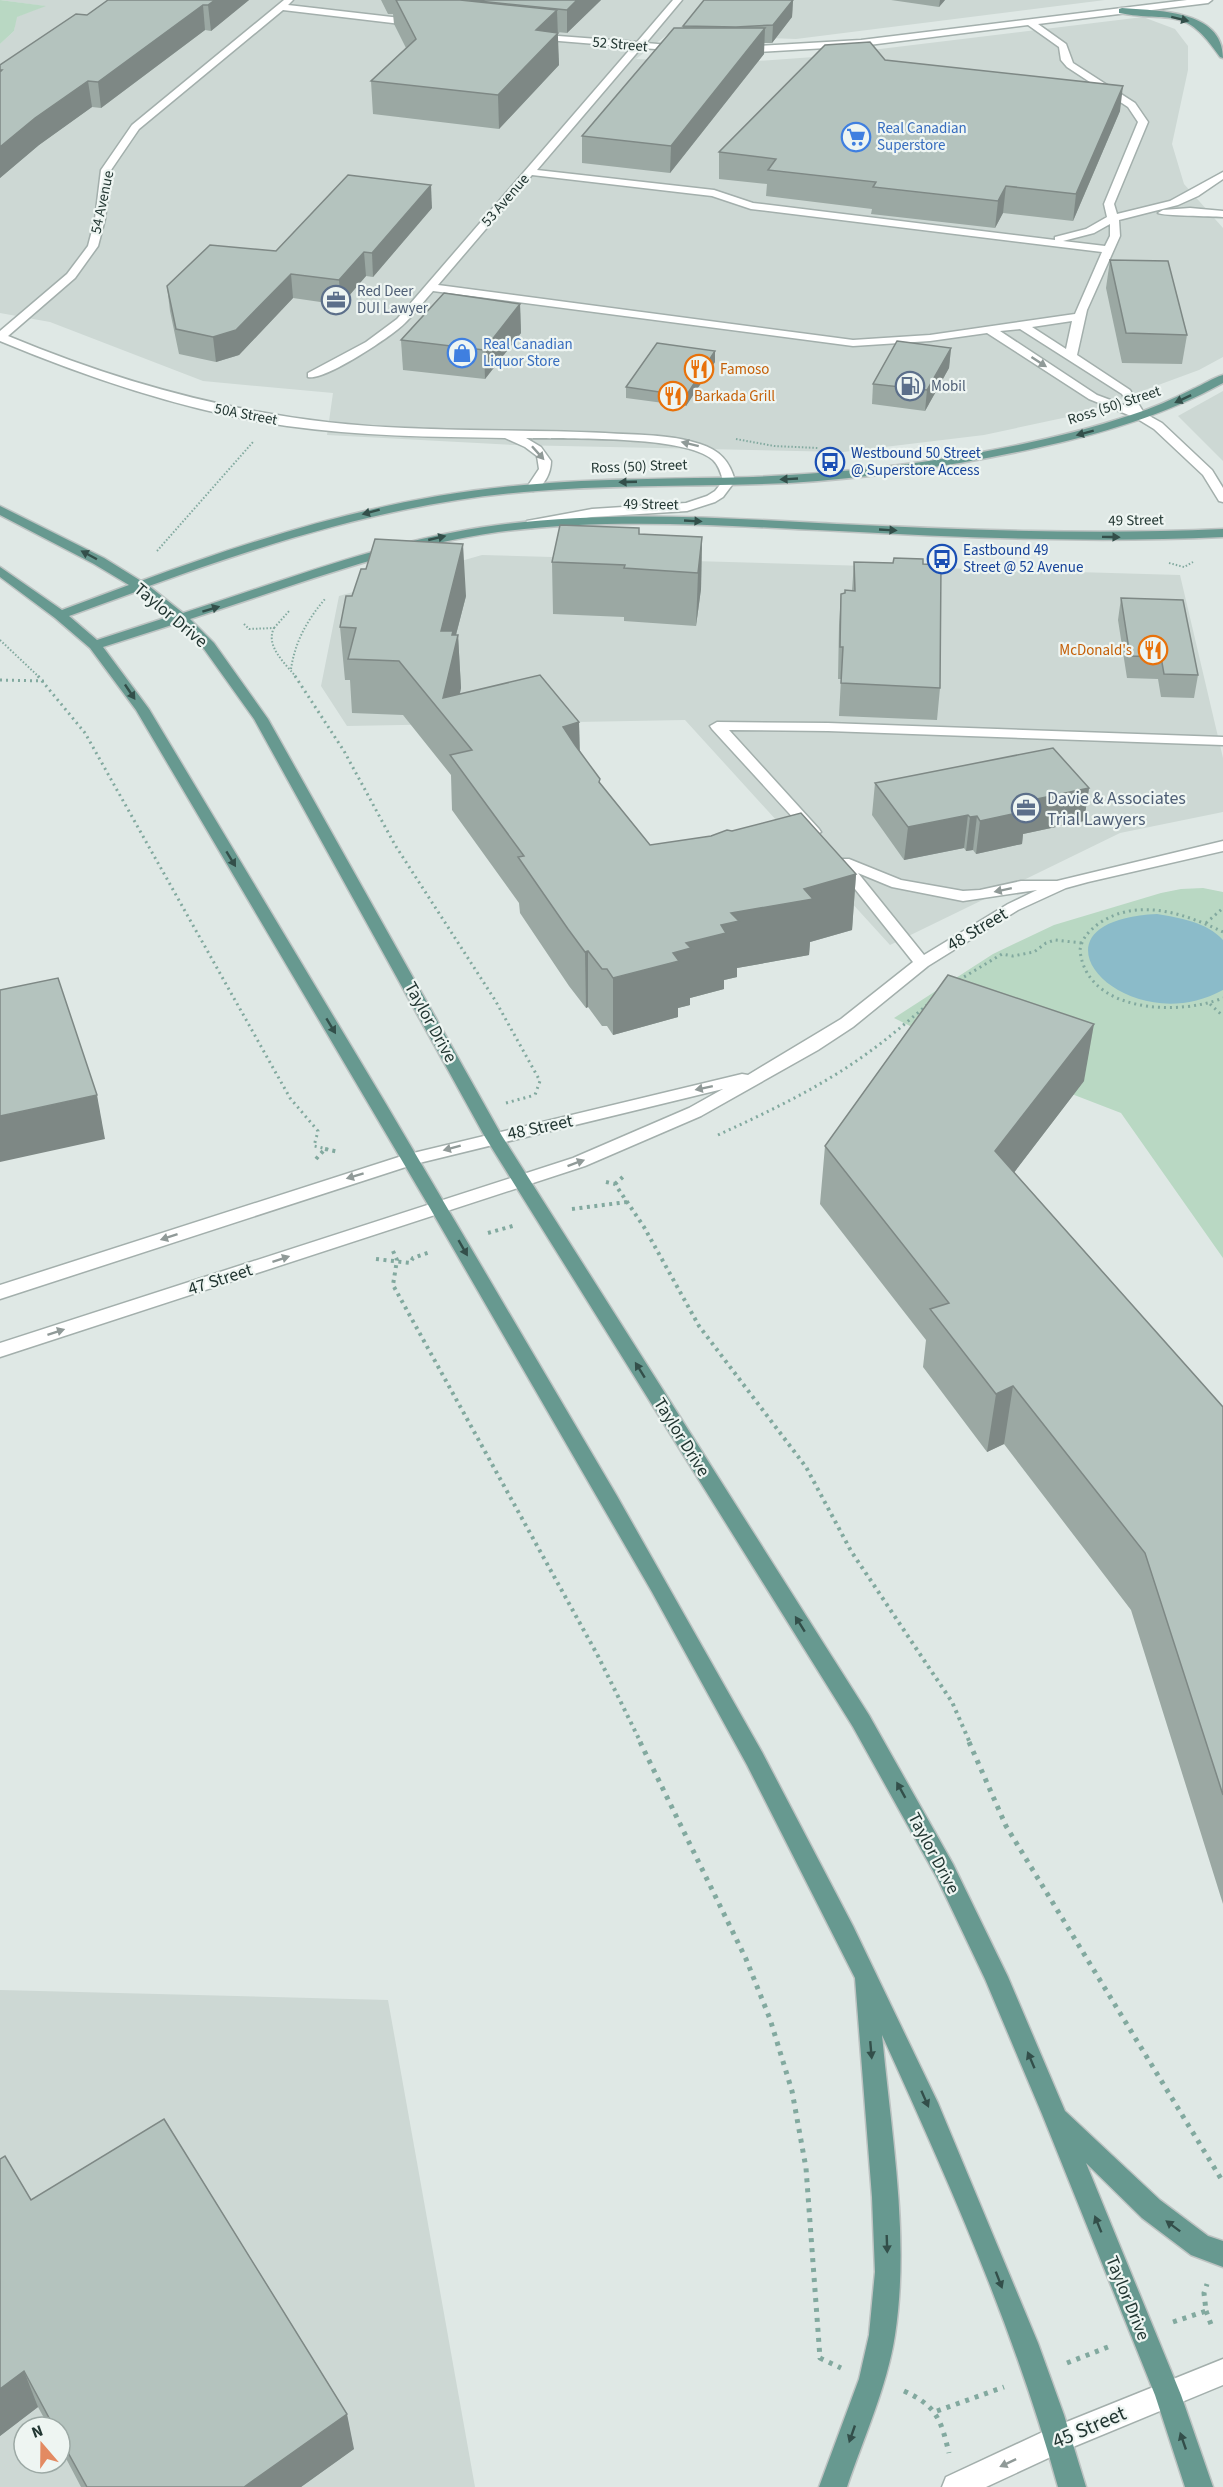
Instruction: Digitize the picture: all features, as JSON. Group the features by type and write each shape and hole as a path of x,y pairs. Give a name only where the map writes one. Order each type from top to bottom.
{"main road":[{"path":"1122,11 1172,16 1193,22 1202,27 1223,55"},
{"name":"Ross (50) Street","path":"60,615 235,550 385,508 441,498 533,487 847,475 921,466 1014,450 1084,434 1173,403 1223,378"},
{"name":"Taylor Drive","path":"0,510 99,561 139,585 181,618 209,646 261,719 494,1137 848,1701 902,1791 945,1871 996,1977 1053,2114 1168,2395 1199,2487"},
{"name":"49 Street","path":"95,645 402,547 442,537 531,524 650,519 1031,536 1143,537 1223,533"},
{"path":"0,571 60,615 95,645 142,709 411,1159 681,1623 775,1792 864,1971 940,2134 990,2255 1059,2439 1072,2487"},
{"path":"833,2487 872,2379 882,2335 888,2272 885,2197 864,1971"},
{"path":"1053,2114 1151,2209 1200,2246 1223,2254"}],"street":[{"name":"53 Avenue","path":"312,375 355,354 381,338 401,321 678,0"},
{"path":"735,50 851,44 1122,11 1147,4 1208,0"},
{"path":"286,4 431,25"},
{"name":"54 Avenue","path":"0,337 70,276 93,246 100,219 106,170 135,127 286,4"},
{"path":"1030,22 1063,46 1066,60 1070,65 1132,105 1143,122 1109,204 1115,236 1078,317 1072,339 1071,358"},
{"name":"52 Street","path":"525,35 695,50"},
{"path":"530,172 714,193 751,206 1109,250"},
{"path":"1048,242 1090,231 1113,218 1174,203 1207,187 1223,175"},
{"path":"1113,218 1178,212 1223,214"},
{"path":"429,287 853,343 930,338 1078,317"},
{"path":"1022,325 1126,392 1140,415"},
{"path":"990,330 1093,397 1140,415 1169,434 1208,473 1223,498"},
{"name":"50A Street","path":"0,337 36,352 179,399 272,420 336,427 502,435"},
{"path":"502,435 542,433 679,442 701,447 717,455 727,469 729,481 719,494 687,507 592,513 531,524"},
{"path":"502,435 527,442 544,457 547,466 543,477 533,487"},
{"path":"922,963 832,852 717,726 850,728 1223,741"},
{"name":"48 Street","path":"521,1182 579,1162 695,1112 847,1023 922,963 989,920 1061,885 1111,871 1223,846"},
{"path":"832,852 897,884 963,896 980,895 1021,886 1061,885"},
{"name":"48 Street","path":"411,1159 494,1137 761,1075"},
{"path":"0,1292 411,1159"},
{"name":"47 Street","path":"0,1350 521,1182"},
{"name":"45 Street","path":"956,2487 1059,2439 1223,2372"}],"path":[{"path":"179,571 154,555 272,420"},
{"path":"1161,562 1184,567 1193,562"},
{"path":"291,669 296,645 308,621 326,597"},
{"path":"224,605 249,629 274,628"},
{"path":"293,607 274,628 270,636 271,644 291,669 344,751 395,845 495,1000 540,1081 535,1095"},
{"path":"0,640 45,681 69,709 85,733 290,1098 318,1131 314,1146 325,1149"},
{"path":"0,680 45,681"},
{"path":"1206,922 1223,908"},
{"path":"1223,932 1206,922 1174,912 1146,910 1120,913 1099,922 1085,935 1079,951 1083,968 1097,984 1117,997 1141,1006 1167,1010 1193,1008 1223,998"},
{"path":"1210,1004 1223,1016"},
{"path":"598,1181 615,1184 644,1227 699,1326 806,1467 851,1551 944,1688 963,1724 1002,1816 1020,1850 1223,2182"},
{"path":"370,1259 396,1257 411,1263 413,1258 459,1242 579,1206 627,1202"},
{"path":"396,1257 393,1285 598,1656 746,1959 770,2019 792,2091 806,2168 820,2358 842,2369"},
{"path":"1204,2294 1206,2311 1212,2327"},
{"path":"1177,2321 1206,2311"},
{"path":"919,2397 937,2411 944,2433"},
{"path":"937,2411 963,2403"}],"shaded area":[{"path":"0,0 1105,0 796,39 668,34 636,59 743,62 814,57 1143,17 1175,29 1188,46 1188,70 1172,144 1184,184 1223,228 1223,357 1199,370 1077,415 984,435 843,452 515,445 327,435 333,393 203,381 50,322 0,313 0,44 14,31 16,17 44,6"},
{"path":"1223,391 1223,461 1178,416"},
{"path":"482,555 1180,575 1223,758 1223,812 1120,833 890,945 685,720 347,726 321,686 339,596"},
{"path":"0,1990 388,2000 475,2487 0,2487"}],"green space":[{"path":"0,0 46,6 17,17 14,31 0,44"},
{"path":"1203,888 1223,892 1223,1258 1121,1113 960,1051 894,1018 993,954 1054,925 1161,893"}],"water":[{"path":"1157,914 1201,925 1223,940 1223,990 1186,1003 1151,1002 1121,992 1099,975 1088,955 1093,936 1114,921"}],"building":[{"path":"108,0 215,0 208,5 203,5 98,82 88,81 35,118 0,147 0,72 2,70 0,70 0,65 76,14 87,15"},
{"path":"396,0 460,0 557,10 536,30 558,33 498,95 371,81 416,39"},
{"path":"469,0 577,0 567,10"},
{"path":"704,0 793,0 773,25 683,26"},
{"path":"674,28 765,28 671,146 582,136"},
{"name":"Real Canadian Superstore","path":"870,42 885,60 1123,86 1076,194 1006,186 998,201 873,187 876,182 768,170 776,159 719,152 825,45"},
{"path":"348,175 431,185 372,253 364,252 339,280 291,274 236,330 213,337 176,329 167,286 210,245 276,251"},
{"path":"1110,260 1168,261 1187,335 1126,333"},
{"path":"444,293 520,304 484,350 401,340"},
{"path":"897,341 951,348 927,390 873,384"},
{"path":"657,343 715,351 686,396 626,387"},
{"path":"560,525 639,528 639,534 702,537 698,573 624,568 625,565 552,562"},
{"path":"375,539 463,544 441,631 453,631 452,635 458,635 443,698 540,675 579,722 563,727 600,779 599,782 650,845 711,836 727,830 732,831 801,813 856,874 804,889 813,899 731,913 739,921 721,925 726,933 686,943 691,948 673,953 679,961 613,978 607,969 602,969 588,951 585,952 518,857 524,856 450,755 472,750 399,661 348,659 356,628 340,627 346,596 352,596 361,569 366,569"},
{"path":"894,558 923,559 923,564 941,565 940,688 841,683 843,647 840,647 841,594 845,593 845,590 855,591 854,562 893,563"},
{"path":"1121,598 1183,600 1198,675 1164,674 1161,657 1130,656"},
{"path":"1053,748 1089,788 1018,803 1026,811 980,821 977,816 968,815 908,827 875,783"},
{"path":"948,975 1094,1024 995,1151 1223,1407 1223,1795 1145,1553 1013,1386 996,1394 930,1309 949,1303 825,1146"},
{"path":"58,978 97,1095 0,1116 0,990"},
{"path":"164,2119 347,2414 244,2487 87,2487 72,2460 72,2415 48,2415 24,2371 0,2389 0,2159 5,2156 31,2200"}],"place":[{"name":"Real Canadian Superstore","path":"856,137"},
{"name":"Red Deer DUI Lawyer","path":"336,300"},
{"name":"Real Canadian Liquor Store","path":"462,353"},
{"name":"Famoso","path":"699,369"},
{"name":"Mobil","path":"910,386"},
{"name":"Barkada Grill","path":"673,396"},
{"name":"Westbound 50 Street @ Superstore Access","path":"830,462"},
{"name":"Eastbound 49 Street @ 52 Avenue","path":"942,559"},
{"name":"McDonald's","path":"1153,650"},
{"name":"Davie & Associates Trial Lawyers","path":"1026,808"}]}
